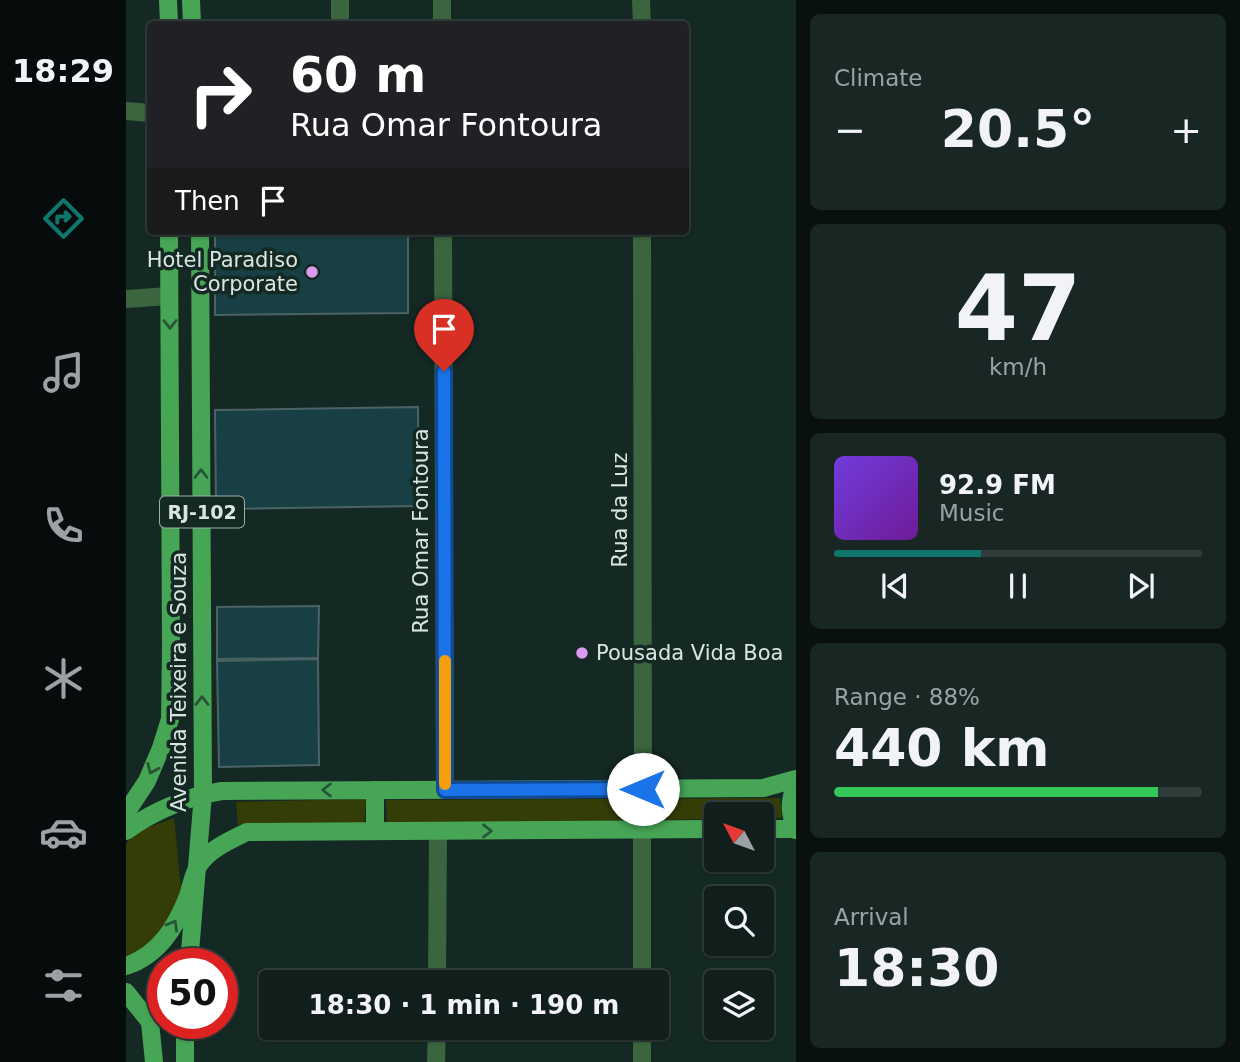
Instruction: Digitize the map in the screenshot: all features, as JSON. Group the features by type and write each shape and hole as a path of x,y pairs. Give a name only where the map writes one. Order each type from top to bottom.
{"main road":[{"path":"169,0 169,21"},
{"path":"191,0 192,21"},
{"name":"Avenida Teixeira e Souza","path":"126,813 147,781 170,719 169,235"},
{"name":"Avenida Teixeira e Souza","path":"191,948 203,794 200,235"},
{"path":"126,831 161,811 203,794 222,790 763,788 796,779"},
{"path":"774,829 795,829 790,812 796,786"},
{"path":"375,790 375,831"},
{"path":"126,966 141,961 155,951 172,929 199,865 215,849 247,832 704,829"},
{"path":"126,992 150,1022 154,1062"},
{"path":"185,1039 185,1062"}],"street":[{"path":"340,0 340,21"},
{"path":"442,0 442,21"},
{"path":"642,0 642,21"},
{"path":"126,111 147,113"},
{"name":"Rua Omar Fontoura","path":"443,235 445,790"},
{"name":"Rua da Luz","path":"642,235 643,789"},
{"path":"126,299 169,296"},
{"path":"642,830 642,970"},
{"path":"437,970 438,831"},
{"path":"436,1062 437,1040"},
{"path":"642,1040 642,1062"}],"green space":[{"path":"780,798 782,818 774,818 774,802 704,802 704,819 387,824 386,800"},
{"path":"366,799 364,827 238,825 236,802"},
{"path":"174,818 182,898 173,921 148,948 126,956 126,844 138,831"}],"building":[{"path":"235,20 334,21 235,21"},
{"name":"Hotel Paradiso Corporate","path":"215,235 408,235 408,313 215,315"},
{"path":"418,407 419,506 216,509 215,410"},
{"path":"319,606 318,658 217,659 217,607"},
{"path":"318,659 319,765 219,767 217,661"}],"slow traffic":[{"path":"445,661 445,784"}],"place":[{"name":"Hotel Paradiso Corporate","path":"312,272"},
{"name":"Pousada Vida Boa","path":"582,653"}],"route":[{"path":"444,371 445,790 643,789"}]}
